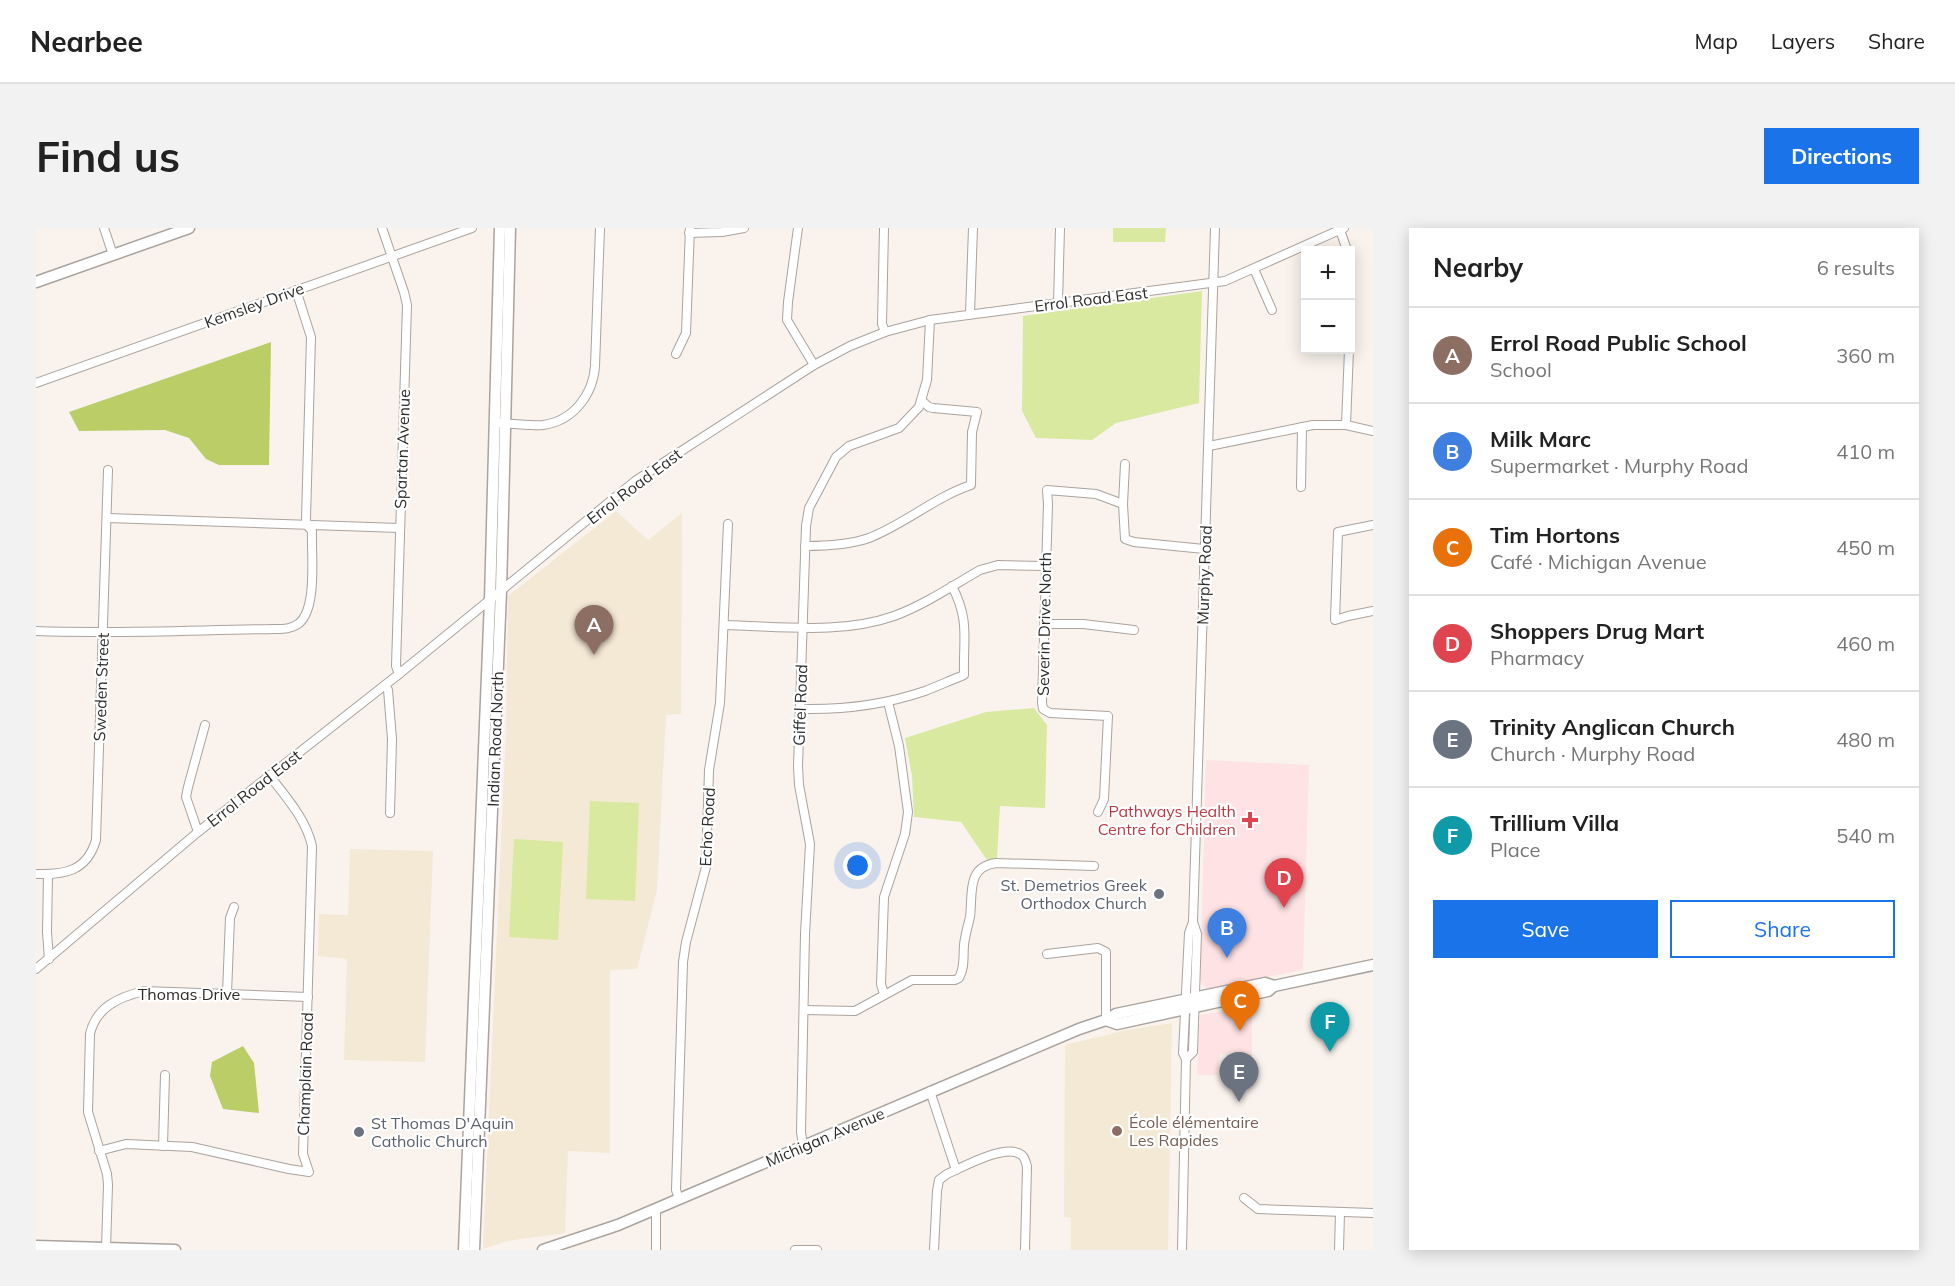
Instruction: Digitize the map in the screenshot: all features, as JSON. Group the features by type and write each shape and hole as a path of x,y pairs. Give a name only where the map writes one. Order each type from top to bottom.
{"main road":[{"path":"36,282 189,228"},
{"name":"Indian Road North","path":"474,1250 501,591 500,228"},
{"name":"Indian Road North","path":"464,1250 489,600 510,228"},
{"name":"Michigan Avenue","path":"543,1250 618,1225 1116,1014 1268,992 1274,986 1373,965"},
{"path":"36,1245 175,1250"}],"street":[{"path":"104,228 113,255"},
{"name":"Spartan Avenue","path":"382,228 407,305 396,666 399,674"},
{"name":"Kemsley Drive","path":"36,383 472,228"},
{"path":"499,423 539,425 557,421 577,407 591,387 595,366 600,228"},
{"path":"675,354 686,333 689,231 722,232 744,228"},
{"path":"798,228 788,302 788,320 814,365"},
{"path":"884,228 882,324 885,332"},
{"path":"970,314 973,228"},
{"path":"1058,303 1060,228"},
{"name":"Murphy Road","path":"1182,1250 1186,1059 1193,1052 1189,933 1193,922 1215,228"},
{"path":"1342,229 1346,246"},
{"name":"Errol Road East","path":"36,969 198,832 399,674 635,482 814,365 850,346 885,332 930,320 1225,281 1342,229"},
{"path":"1254,269 1272,310"},
{"path":"36,632 103,634 290,628 299,624 309,611 312,531 306,519 311,337 296,290"},
{"name":"Giffel Road","path":"803,1146 801,1132 805,934 810,844 798,785 805,546 809,508 836,457 849,446 899,428 910,418 922,401 927,380 930,320"},
{"path":"1346,425 1348,354"},
{"path":"805,546 842,544 866,539 879,534 954,491 971,486 972,432 977,412 933,408 922,401"},
{"path":"1209,446 1302,427 1330,424 1373,431"},
{"path":"1301,487 1302,427"},
{"path":"1125,464 1125,539 1134,542 1204,549"},
{"name":"Sweden Street","path":"48,875 62,874 74,869 87,858 96,840 108,470"},
{"name":"Severin Drive North","path":"1098,812 1104,799 1107,716 1053,714 1044,710 1041,697 1047,490 1096,494 1124,504"},
{"path":"107,518 399,528"},
{"name":"Echo Road","path":"679,1199 676,1190 683,962 706,867 710,770 720,703 728,524"},
{"path":"1373,525 1338,532 1335,620 1373,611"},
{"path":"723,625 839,627 874,622 908,610 992,566 1045,566"},
{"path":"800,709 845,708 888,702 929,690 964,675 964,619 952,586"},
{"path":"1044,624 1083,624 1134,630"},
{"path":"385,685 388,690 393,740 390,813"},
{"path":"885,994 881,984 884,897 904,834 908,812 899,746 888,702"},
{"path":"198,832 186,797 205,725"},
{"name":"Champlain Road","path":"99,1151 126,1144 198,1147 309,1172 303,1154 312,846 301,818 269,775"},
{"path":"804,1010 855,1011 912,980 955,980 959,978 963,969 964,944 974,879 981,868 996,863 1094,866"},
{"path":"36,873 48,875 49,959"},
{"path":"227,993 230,918 234,907"},
{"path":"1047,954 1098,948 1106,952 1106,1020"},
{"name":"Thomas Drive","path":"106,1248 107,1174 88,1112 90,1034 92,1024 98,1014 118,999 144,991 308,997"},
{"path":"163,1146 165,1075"},
{"path":"930,1091 956,1170"},
{"path":"934,1250 939,1180 947,1174 1004,1150 1019,1153 1024,1157 1027,1166 1024,1250"},
{"path":"1244,1198 1258,1209 1373,1213"},
{"path":"656,1209 656,1250"},
{"path":"1339,1250 1340,1212"},
{"path":"795,1250 817,1250"}],"shaded area":[{"path":"616,511 648,540 682,513 681,714 666,715 657,890 637,969 610,970 610,1153 568,1151 565,1233 507,1241 483,1249 506,729 508,596"},
{"path":"1206,760 1309,765 1303,970 1207,989 1200,982"},
{"path":"350,849 433,851 425,1062 344,1060 347,959 318,956 319,914 348,915"},
{"path":"1252,1007 1252,1056 1220,1054 1218,1075 1197,1075 1200,1015"},
{"name":"École élémentaire Les Rapides","path":"1172,1023 1168,1250 1071,1250 1071,1218 1064,1217 1065,1045 1127,1030"}],"green space":[{"path":"1113,228 1166,228 1165,242 1113,242"},
{"path":"1202,291 1199,403 1116,423 1092,440 1036,438 1022,411 1023,316"},
{"path":"271,342 269,465 219,465 206,459 189,438 165,430 79,431 69,412"},
{"path":"1034,708 1047,725 1045,808 1000,806 997,858 987,860 961,822 914,817 912,776 905,738 986,712"},
{"path":"590,801 639,803 635,901 586,899"},
{"path":"514,839 563,842 558,940 509,937"},
{"path":"243,1046 254,1063 259,1113 223,1109 210,1076 212,1062"}],"place":[{"name":"Errol Road Public School","path":"594,655"},
{"name":"Pathways Health Centre for Children","path":"1250,820"},
{"name":"St. Demetrios Greek Orthodox Church","path":"1159,894"},
{"name":"Shoppers Drug Mart","path":"1284,908"},
{"name":"Milk Marc","path":"1227,958"},
{"name":"Tim Hortons","path":"1240,1031"},
{"name":"Trillium Villa","path":"1330,1052"},
{"name":"Trinity Anglican Church","path":"1239,1102"},
{"name":"École élémentaire Les Rapides","path":"1117,1131"},
{"name":"St Thomas D'Aquin Catholic Church","path":"359,1132"}]}
